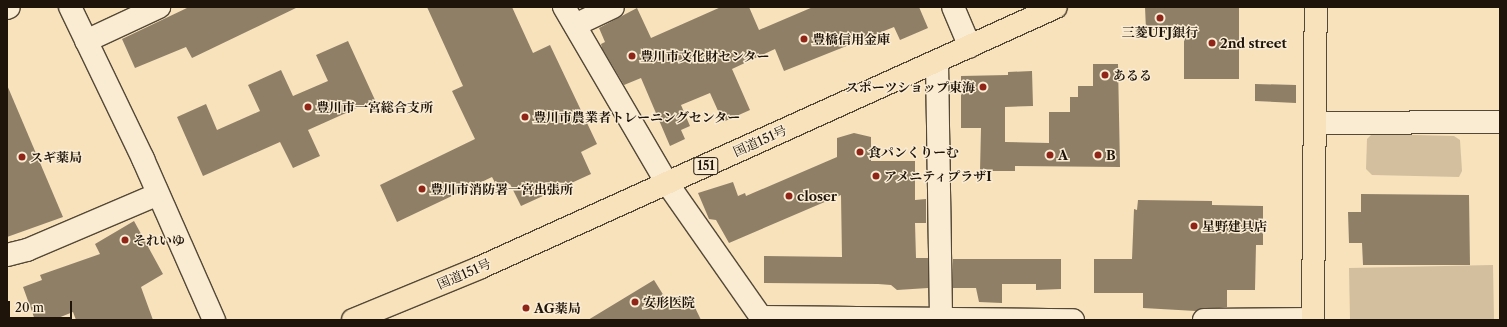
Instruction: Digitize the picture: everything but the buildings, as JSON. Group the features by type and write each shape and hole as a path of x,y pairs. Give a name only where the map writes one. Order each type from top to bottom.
{"main road":[{"name":"国道151号","path":"353,320 479,268 938,62 1056,7"},
{"path":"1314,319 1316,7"}],"street":[{"path":"70,7 158,194 214,320"},
{"path":"86,41 160,7"},
{"path":"613,7 569,16 668,183 762,319 1073,320"},
{"path":"953,7 970,47"},
{"path":"938,62 941,319"},
{"path":"1316,123 1500,122"},
{"path":"7,255 27,250 158,194"},
{"path":"1204,320 1314,319"}],"shaded area":[{"path":"1372,134 1454,136 1460,140 1462,171 1459,177 1372,175 1366,169 1367,139"},
{"path":"1493,265 1494,320 1350,320 1349,268"}],"place":[{"name":"三菱UFJ銀行","path":"1160,18"},
{"name":"豊橋信用金庫","path":"804,39"},
{"name":"2nd street","path":"1212,43"},
{"name":"豊川市文化財センター","path":"632,56"},
{"name":"あるる","path":"1105,75"},
{"name":"スポーツショップ東海","path":"983,87"},
{"name":"豊川市一宮総合支所","path":"308,107"},
{"name":"豊川市農業者トレーニングセンター","path":"525,117"},
{"name":"食パンくりーむ","path":"860,152"},
{"name":"A","path":"1050,155"},
{"name":"B","path":"1098,155"},
{"name":"スギ薬局","path":"22,157"},
{"name":"アメニティプラザI","path":"876,176"},
{"name":"豊川市消防署一宮出張所","path":"422,189"},
{"name":"closer","path":"789,196"},
{"name":"星野建具店","path":"1194,226"},
{"name":"それいゆ","path":"125,240"},
{"name":"安形医院","path":"635,302"},
{"name":"AG薬局","path":"526,308"}]}
